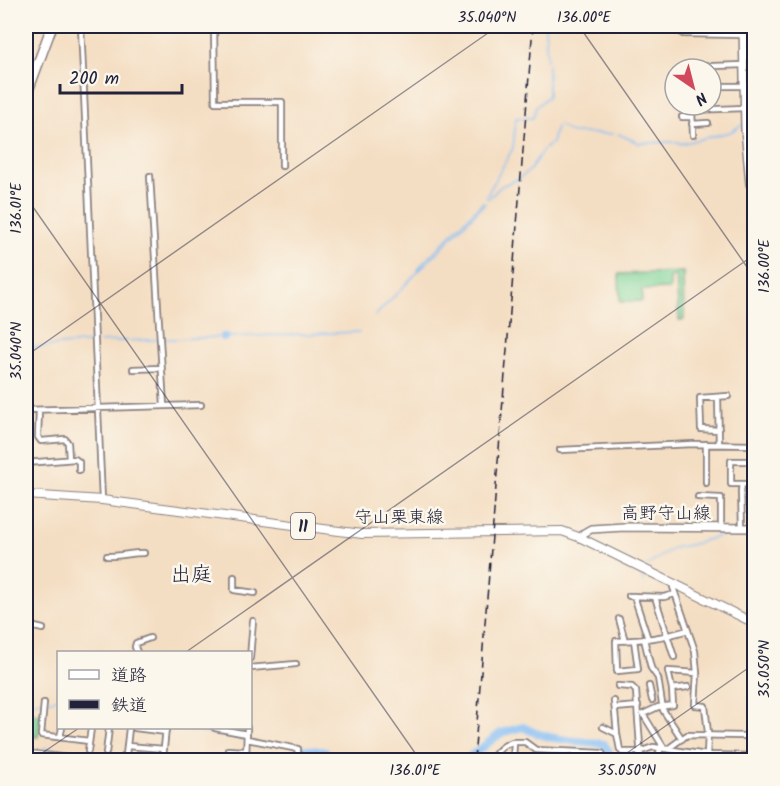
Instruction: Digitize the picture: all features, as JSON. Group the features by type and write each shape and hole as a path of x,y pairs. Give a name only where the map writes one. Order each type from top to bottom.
{"highway":[{"path":"26,96 52,26"}],"main road":[{"name":"守山栗東線","path":"26,495 102,500 362,534 555,530 581,538 754,623"}],"street":[{"path":"81,26 102,500"},
{"path":"214,26 215,102 282,102 282,166"},
{"path":"743,26 746,129 751,153 752,184"},
{"path":"683,34 743,35"},
{"path":"723,63 744,61 754,57"},
{"path":"723,86 744,86"},
{"path":"723,109 745,108"},
{"path":"692,117 693,135"},
{"path":"692,124 708,123"},
{"path":"746,129 754,128"},
{"path":"150,176 164,406"},
{"path":"133,369 161,368"},
{"path":"719,430 701,429 700,398 729,396"},
{"path":"718,397 719,444"},
{"path":"26,410 201,405"},
{"path":"39,410 38,437 41,441 65,440 68,443 69,459"},
{"path":"706,444 706,483"},
{"path":"560,450 754,444"},
{"path":"26,463 75,459 79,462 79,470"},
{"path":"754,460 731,461 731,484 754,484"},
{"path":"742,484 742,528"},
{"path":"698,497 721,498 721,528"},
{"name":"高野守山線","path":"581,538 591,529 673,526 754,528"},
{"path":"107,556 144,554"},
{"path":"234,577 234,590 255,593"},
{"path":"674,583 675,594 695,651 697,673 695,705 705,706 708,735 707,755"},
{"path":"675,594 655,597 631,596 646,639 651,668 658,678 662,706 682,739"},
{"path":"655,597 675,657"},
{"path":"619,619 625,641"},
{"path":"251,651 253,621"},
{"path":"26,625 43,629"},
{"path":"634,640 638,669 617,671 616,641 668,636 688,630"},
{"path":"136,651 136,643 150,638"},
{"path":"252,668 296,664"},
{"path":"665,747 643,714 662,706 673,705 668,671 697,673"},
{"path":"618,686 632,687 636,691 641,760"},
{"path":"636,691 650,687 652,700"},
{"path":"672,689 688,687"},
{"path":"614,701 620,750 640,752 652,747 665,747 707,755 754,756"},
{"path":"44,703 41,735 89,741"},
{"path":"615,708 638,706"},
{"path":"603,727 617,734"},
{"path":"657,759 665,747 687,735 745,736 754,727"},
{"path":"60,737 62,729"},
{"path":"88,751 91,729"},
{"path":"106,753 110,729"},
{"path":"110,760 119,760 126,755 129,729"},
{"path":"150,729 166,730 163,758"},
{"path":"230,729 298,749 297,760"},
{"path":"246,760 247,733"},
{"path":"513,760 514,742"},
{"path":"492,760 493,756 508,743 514,742 525,742 536,750 602,753 607,760"},
{"path":"127,746 164,749"},
{"path":"228,760 228,750 246,751"},
{"path":"26,754 77,760"},
{"path":"126,755 131,760"}],"green space":[{"path":"683,272 684,320 679,320 676,276 670,277 670,289 642,290 642,301 620,302 619,274"},
{"path":"26,708 29,713 41,714 38,737 31,736 30,745 26,745"}],"waterway":[{"path":"545,26 547,60"},
{"path":"486,197 513,148 516,118 533,118 536,107 548,96 548,64"},
{"path":"748,120 754,115"},
{"path":"559,125 571,133 613,134"},
{"path":"618,134 639,143 679,142 680,144 730,132 742,125"},
{"path":"488,199 501,186 518,179 530,170 543,150 552,143 556,127"},
{"path":"418,270 483,202"},
{"path":"375,316 485,203"},
{"path":"225,337 359,332"},
{"path":"98,342 223,337"},
{"path":"26,353 28,348 93,342"},
{"path":"26,361 28,376 26,382"},
{"path":"647,566 673,548 725,534 740,532 754,541"},
{"path":"641,572 644,581"},
{"path":"26,703 57,699"},
{"path":"469,760 501,733 523,727 542,735 604,744 614,760"},
{"path":"204,729 243,736"},
{"path":"44,748 119,756"},
{"path":"303,749 325,752 329,758 346,760"},
{"path":"134,758 164,760"}],"railway":[{"path":"474,760 533,26"}],"district":[{"name":"出庭","path":"191,574"}]}
